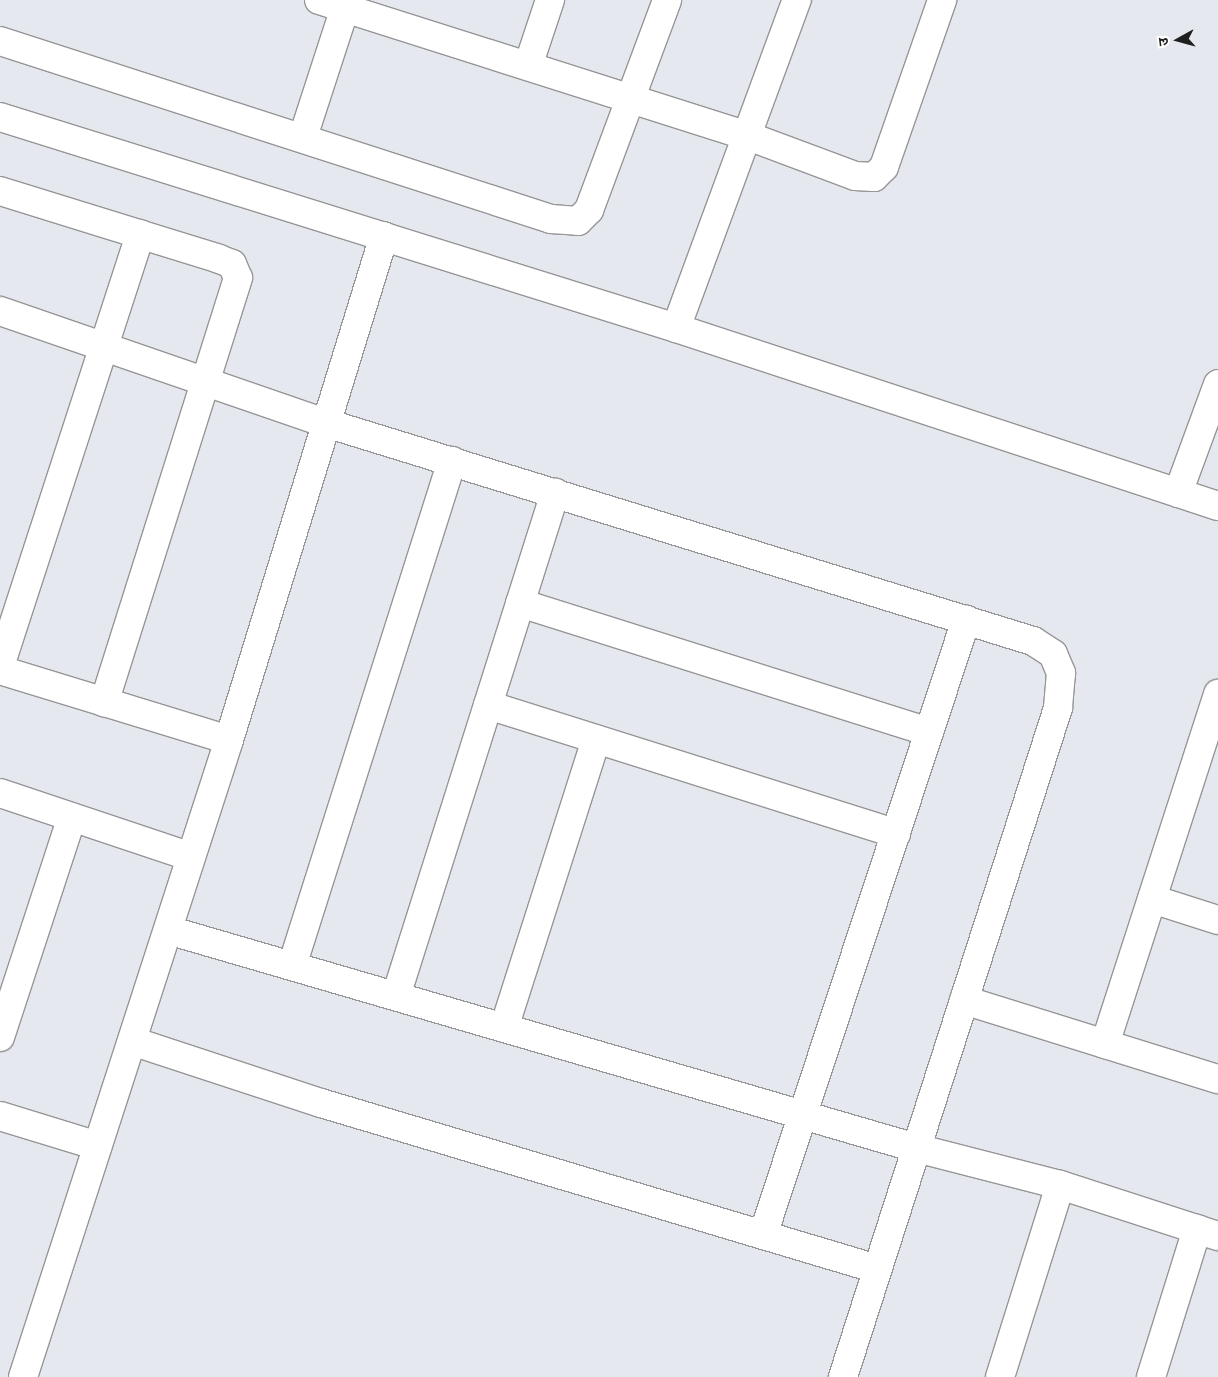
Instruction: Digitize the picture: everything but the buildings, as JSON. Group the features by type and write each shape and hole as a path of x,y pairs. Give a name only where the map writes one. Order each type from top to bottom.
{"street":[{"path":"319,0 748,136 856,176 874,177 884,167 942,0"},
{"path":"528,66 550,0"},
{"path":"0,40 551,219 578,222 589,210 666,0"},
{"path":"676,328 798,0"},
{"path":"303,137 345,8"},
{"path":"0,117 676,328 1218,506"},
{"path":"0,191 232,264 238,278 236,293 104,702"},
{"path":"0,666 140,234"},
{"path":"23,1377 229,740 384,236"},
{"path":"0,311 326,423 1032,641 1053,654 1061,673 1058,708 843,1377"},
{"path":"1178,493 1218,384"},
{"path":"292,966 452,461"},
{"path":"396,996 555,493"},
{"path":"520,603 929,732"},
{"path":"763,1235 804,1116 966,620"},
{"path":"0,670 229,740"},
{"path":"1105,1044 1218,694"},
{"path":"488,705 896,834"},
{"path":"504,1028 596,739"},
{"path":"0,792 191,857"},
{"path":"0,1037 72,817"},
{"path":"1152,899 1218,920"},
{"path":"168,930 804,1116 916,1148 1060,1185 1208,1233 1151,1377"},
{"path":"964,1000 1218,1080"},
{"path":"132,1041 321,1103 877,1269"},
{"path":"0,1116 98,1146"},
{"path":"1000,1377 1060,1185"}]}
